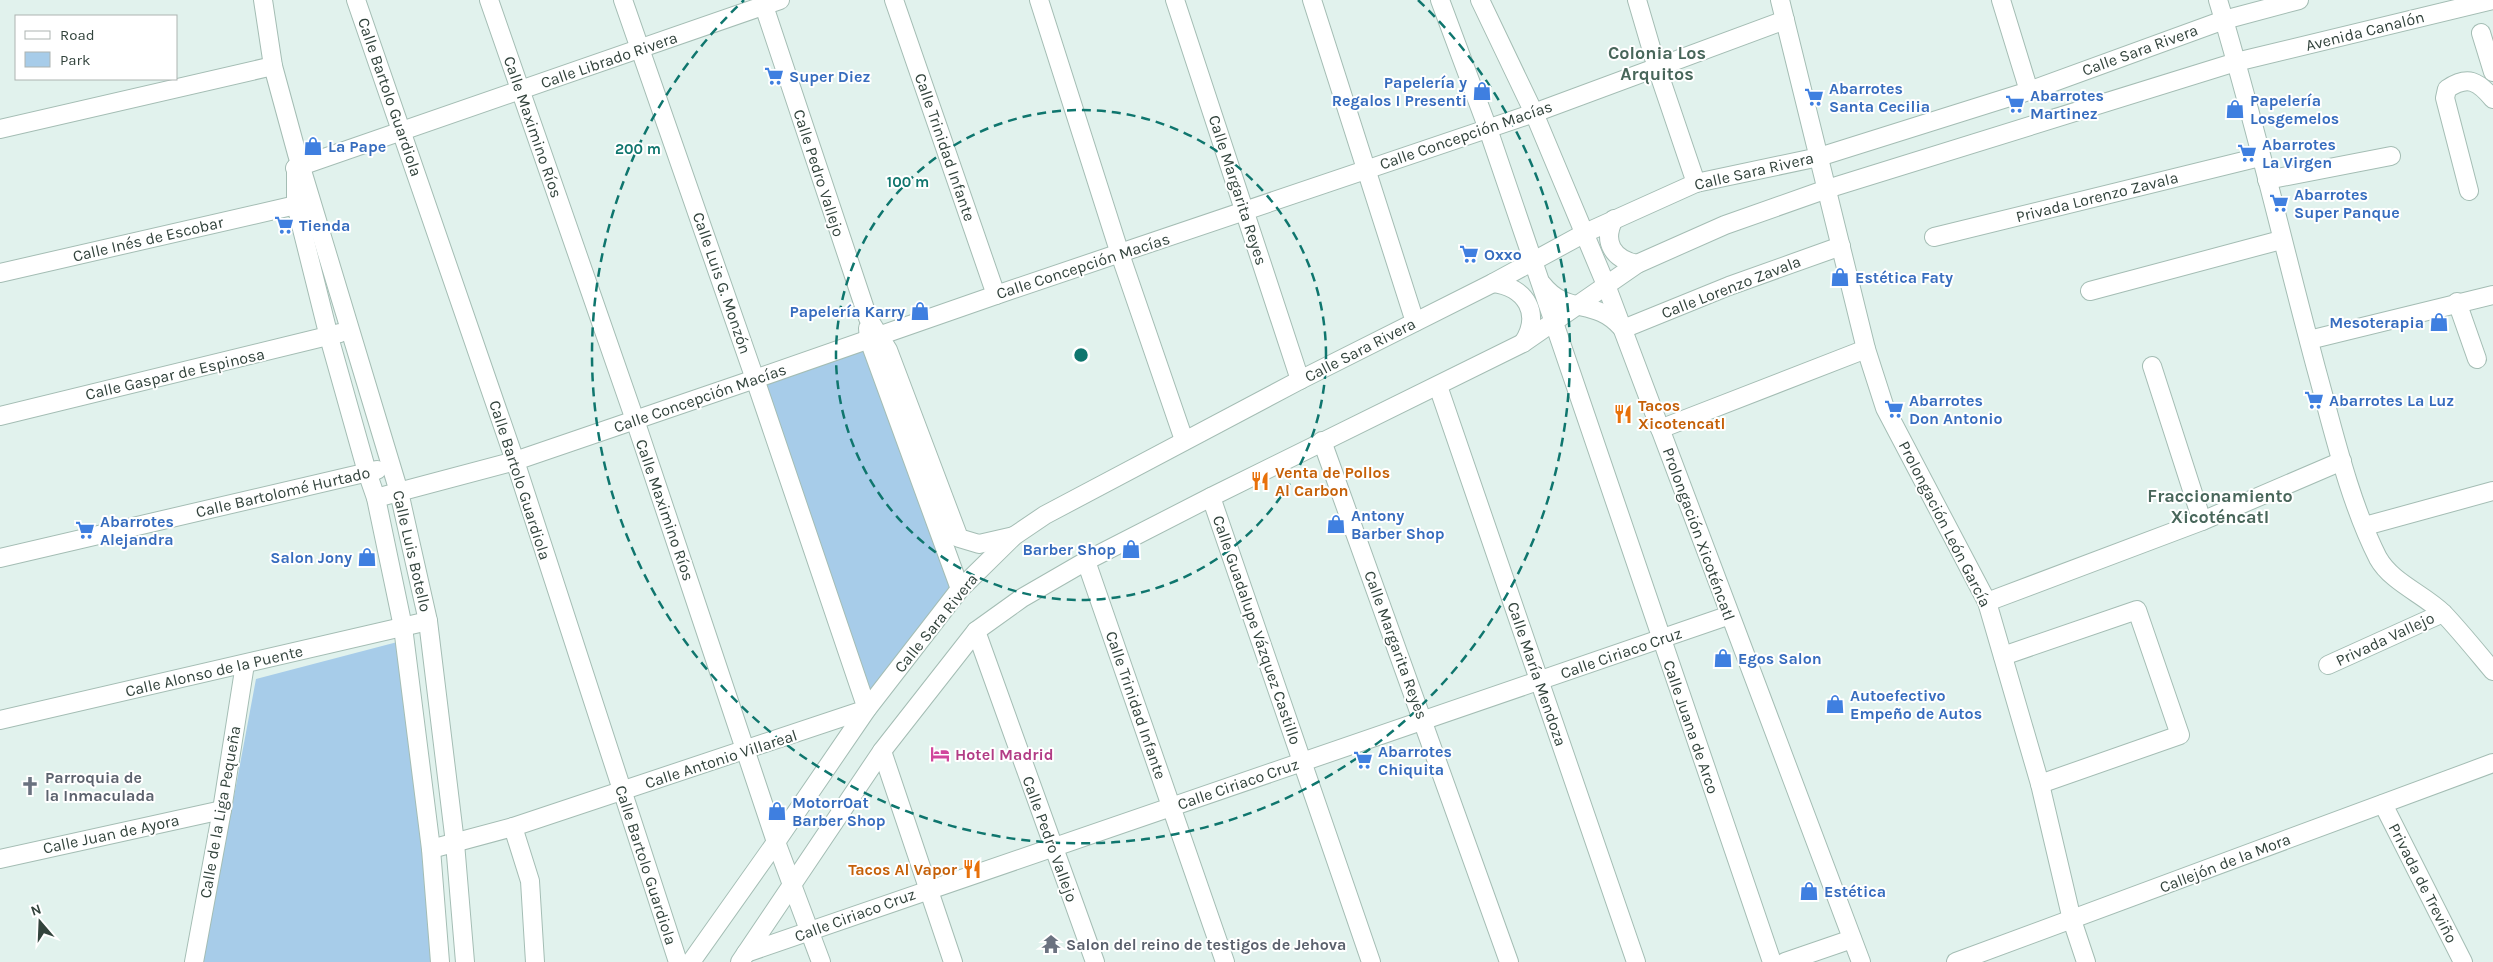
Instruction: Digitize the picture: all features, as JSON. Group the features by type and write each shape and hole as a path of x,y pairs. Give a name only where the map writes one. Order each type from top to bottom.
{"street":[{"name":"Calle Luis Botello","path":"263,0 273,66 298,163 400,492 428,621 454,843 465,962"},
{"name":"Calle Bartolo Guardiola","path":"356,0 514,461 678,962"},
{"name":"Calle Maximino Ríos","path":"489,0 634,420 776,842 821,962"},
{"name":"Calle Luis G. Monzón","path":"623,0 756,379 867,709"},
{"name":"Calle Trinidad Infante","path":"894,0 996,295"},
{"path":"1039,0 1120,254 1184,440"},
{"name":"Calle Margarita Reyes","path":"1175,0 1300,380"},
{"path":"1312,0 1415,322"},
{"path":"1440,0 1488,129 1552,321"},
{"name":"Prolongación Xicoténcatl","path":"1480,0 1534,113 1606,286 1860,962"},
{"path":"1637,0 1657,68 1696,182"},
{"name":"Prolongación León García","path":"1780,0 1866,349 1885,408 1987,602 2040,784 2072,920 2086,962"},
{"path":"2001,0 2029,91"},
{"path":"2218,0 2342,461 2379,559 2397,579 2443,613 2493,671"},
{"path":"2224,20 2299,0"},
{"name":"Avenida Canalón","path":"2236,62 2493,0"},
{"name":"Calle Librado Rivera","path":"298,163 402,133 769,2"},
{"name":"Calle Pedro Vallejo","path":"769,2 874,338 960,589"},
{"name":"Calle Concepción Macías","path":"376,498 514,461 756,379 996,295 1534,113 1785,20"},
{"name":"Calle Sara Rivera","path":"691,962 867,709 960,589 1014,536 1045,515 1184,440 1493,283 1614,219 1696,182 1819,157 2029,91 2224,20"},
{"path":"2481,33 2493,72"},
{"path":"743,958 882,751 976,631 1022,598 1211,496 1523,343 1552,321 1637,264 1725,224 1827,189 2236,62"},
{"path":"0,129 273,66"},
{"path":"2469,191 2445,98 2447,89 2457,82 2478,83 2493,99"},
{"path":"2267,180 2391,156"},
{"name":"Privada Lorenzo Zavala","path":"1934,236 2260,157"},
{"name":"Calle Luis Botello","path":"298,163 296,206 329,337 376,498 403,627 430,850 440,962"},
{"name":"Calle Inés de Escobar","path":"0,273 296,206"},
{"path":"1614,219 1608,236 1613,251 1625,261 1637,264"},
{"path":"2090,291 2282,240"},
{"name":"Calle Lorenzo Zavala","path":"1623,330 1728,286 1841,246"},
{"path":"1582,301 1595,280 1594,256"},
{"path":"1538,279 1557,300 1582,301 1606,313 1623,330"},
{"path":"1493,283 1517,290 1527,304 1532,322 1523,343"},
{"path":"2309,340 2457,302 2493,295"},
{"path":"2457,302 2477,359"},
{"name":"Calle Juana de Arco","path":"1552,321 1772,962"},
{"name":"Calle Gaspar de Espinosa","path":"0,416 329,337 349,330"},
{"name":"Calle Pedro Vallejo","path":"874,338 888,350 959,538 979,544 1014,536"},
{"path":"1660,429 1866,349"},
{"path":"2152,366 2202,521"},
{"name":"Calle María Mendoza","path":"1438,386 1636,962"},
{"name":"Calle Margarita Reyes","path":"1322,441 1508,962"},
{"path":"1987,602 2202,521 2342,461"},
{"name":"Calle Bartolomé Hurtado","path":"0,558 391,466"},
{"path":"2366,526 2493,491"},
{"name":"Calle Guadalupe Vázquez Castillo","path":"1211,496 1371,962"},
{"name":"Calle Trinidad Infante","path":"1086,562 1225,962"},
{"path":"2003,656 2137,610 2180,735 2040,784"},
{"name":"Privada Vallejo","path":"2328,665 2443,613"},
{"name":"Calle Ciriaco Cruz","path":"743,958 810,931 928,889 1054,848 1730,615"},
{"name":"Calle Alonso de la Puente","path":"0,720 428,621"},
{"name":"Calle Pedro Vallejo","path":"976,631 1095,962"},
{"name":"Calle de la Liga Pequeña","path":"190,961 222,810 245,664"},
{"name":"Calle Antonio Villareal","path":"430,850 513,827 746,751 867,709"},
{"path":"882,751 953,962"},
{"name":"Callejón de la Mora","path":"1956,962 2493,763"},
{"name":"Privada de Treviño","path":"2383,804 2463,962"},
{"name":"Calle Juan de Ayora","path":"0,859 222,810"},
{"path":"513,827 530,881 535,962"},
{"path":"1785,962 1852,939"}],"green space":[{"path":"869,340 955,588 869,701 757,380"},
{"path":"405,640 435,962 203,962 256,679"}],"place":[{"name":"Super Diez","path":"774,76"},
{"name":"Papelería y Regalos I Presenti","path":"1482,91"},
{"name":"Abarrotes Santa Cecilia","path":"1814,97"},
{"name":"Abarrotes Martinez","path":"2015,104"},
{"name":"Papelería Losgemelos","path":"2235,109"},
{"name":"La Pape","path":"313,146"},
{"name":"Abarrotes La Virgen","path":"2247,153"},
{"name":"Abarrotes Super Panque","path":"2279,203"},
{"name":"Tienda","path":"284,225"},
{"name":"Oxxo","path":"1469,254"},
{"name":"Estética Faty","path":"1840,277"},
{"name":"Papelería Karry","path":"920,311"},
{"name":"Mesoterapia","path":"2439,322"},
{"name":"Abarrotes La Luz","path":"2314,400"},
{"name":"Abarrotes Don Antonio","path":"1894,409"},
{"name":"Tacos Xicotencatl","path":"1623,414"},
{"name":"Venta de Pollos Al Carbon","path":"1260,481"},
{"name":"Antony Barber Shop","path":"1336,524"},
{"name":"Abarrotes Alejandra","path":"85,530"},
{"name":"Barber Shop","path":"1131,549"},
{"name":"Salon Jony","path":"367,557"},
{"name":"Egos Salon","path":"1723,658"},
{"name":"Autoefectivo Empeño de Autos","path":"1835,704"},
{"name":"Hotel Madrid","path":"940,754"},
{"name":"Abarrotes Chiquita","path":"1363,760"},
{"name":"Parroquia de la Inmaculada","path":"30,786"},
{"name":"Motorr0at Barber Shop","path":"777,811"},
{"name":"Tacos Al Vapor","path":"972,869"},
{"name":"Estética","path":"1809,891"},
{"name":"Salon del reino de testigos de Jehova","path":"1051,944"}],"district":[{"name":"Colonia Los Arquitos","path":"1657,63"},
{"name":"Fraccionamiento Xicoténcatl","path":"2220,506"}]}
